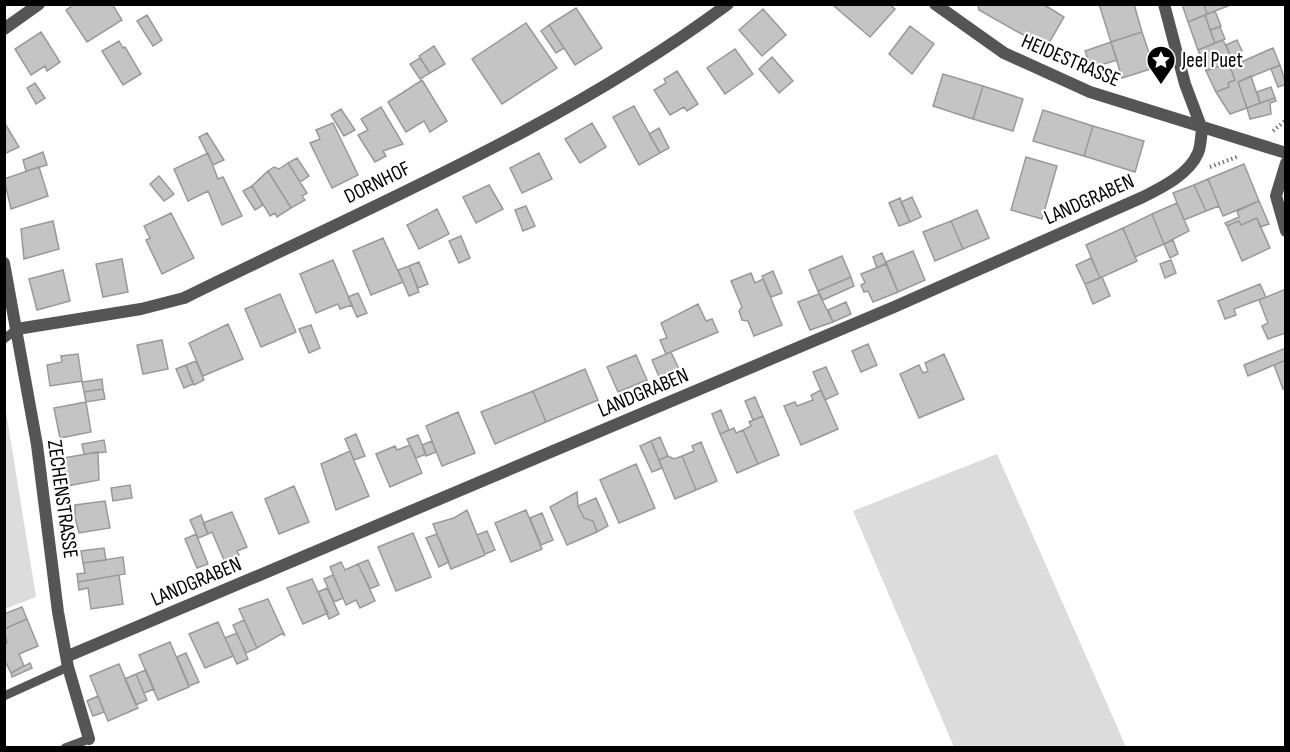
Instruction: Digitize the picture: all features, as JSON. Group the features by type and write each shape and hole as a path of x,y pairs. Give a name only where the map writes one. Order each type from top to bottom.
{"street":[{"path":"4,29 39,4"},
{"name":"DORNHOF","path":"17,329 141,309 184,298 564,109 676,43 728,4"},
{"name":"HEIDESTRASSE","path":"935,4 1004,52 1089,92 1202,129 1286,153"},
{"path":"1164,4 1185,84 1202,129"},
{"name":"LANDGRABEN","path":"68,661 883,312 1143,197 1168,184 1185,170 1198,153 1202,129"},
{"path":"1286,163 1276,196 1286,231"},
{"name":"ZECHENSTRASSE","path":"4,263 37,445 58,612 68,661 89,739"}],"lane":[{"path":"4,339 17,329"},
{"path":"4,696 68,661"},
{"path":"65,747 89,739"}],"path":[{"path":"1200,171 1264,146"}],"shaded area":[{"path":"4,399 36,597 5,609 4,609"},
{"path":"997,454 1126,747 954,747 853,511"}],"building":[{"path":"75,4 112,4 122,20 87,42 66,10"},
{"path":"836,4 889,4 895,9 870,37 834,6"},
{"path":"1043,4 1064,17 1046,48 979,10 978,5"},
{"path":"1099,4 1134,4 1142,32 1111,42"},
{"path":"1182,4 1204,4 1207,14 1188,22"},
{"path":"1204,4 1227,4 1228,6 1207,14"},
{"path":"576,8 602,48 575,65 549,25"},
{"path":"763,9 786,35 762,56 739,30"},
{"path":"1215,11 1221,26 1210,30 1205,15"},
{"path":"147,15 162,40 153,46 137,21"},
{"path":"1205,15 1215,43 1198,50 1188,22"},
{"path":"526,23 557,68 502,104 472,59"},
{"path":"549,25 564,48 556,53 541,31"},
{"path":"910,26 934,44 912,74 889,54"},
{"path":"1220,27 1225,39 1215,43 1210,30"},
{"path":"41,32 60,62 47,71 45,66 31,75 15,49"},
{"path":"1142,32 1154,68 1122,78 1111,42"},
{"path":"1223,40 1233,61 1206,71 1198,50"},
{"path":"1237,40 1242,51 1231,57 1226,45"},
{"path":"119,41 141,74 123,85 102,51"},
{"path":"1111,42 1117,60 1091,68 1085,51"},
{"path":"434,46 445,64 430,73 419,56"},
{"path":"1273,48 1280,65 1238,82 1247,108 1230,114 1216,92 1229,87 1228,83 1235,80 1230,67"},
{"path":"735,49 753,74 725,94 707,68"},
{"path":"772,57 793,81 779,93 759,69"},
{"path":"420,58 430,73 420,79 410,64"},
{"path":"1229,63 1235,80 1228,83 1229,87 1216,92 1206,71"},
{"path":"1280,65 1286,84 1278,87 1271,69"},
{"path":"677,71 698,104 687,111 684,107 670,115 654,90 666,83 664,79"},
{"path":"943,74 983,86 973,119 933,106"},
{"path":"1251,76 1260,103 1247,108 1238,82"},
{"path":"422,80 447,121 430,132 424,121 406,132 388,102"},
{"path":"35,83 45,98 36,104 27,88"},
{"path":"983,86 1023,99 1013,131 973,119"},
{"path":"1271,87 1275,98 1260,103 1257,92"},
{"path":"1275,98 1276,101 1270,103 1271,114 1250,119 1247,108"},
{"path":"634,106 660,153 639,165 613,117"},
{"path":"381,107 403,144 383,151 386,156 375,162 358,135 368,130 361,119"},
{"path":"341,109 355,130 344,136 331,115"},
{"path":"1043,110 1093,126 1084,156 1033,141"},
{"path":"4,122 19,147 4,154"},
{"path":"333,123 358,175 332,188 310,143 320,139 316,130"},
{"path":"592,123 606,147 580,163 565,139"},
{"path":"1093,126 1144,141 1135,172 1084,156"},
{"path":"659,128 669,148 660,153 649,134"},
{"path":"207,133 224,160 213,165 199,137"},
{"path":"43,152 47,165 26,171 23,160"},
{"path":"208,153 218,179 223,177 242,216 222,225 208,191 188,201 174,169"},
{"path":"539,153 552,179 522,193 510,168"},
{"path":"1026,157 1057,166 1042,219 1011,210"},
{"path":"297,158 309,176 300,182 288,163"},
{"path":"288,163 307,193 302,196 305,200 291,208 268,171 274,167 279,169"},
{"path":"1244,164 1259,201 1223,216 1208,179"},
{"path":"39,167 48,196 11,209 4,179"},
{"path":"268,171 291,208 277,217 275,213 270,216 252,186"},
{"path":"159,176 174,194 164,201 150,184"},
{"path":"1208,179 1219,206 1206,211 1194,185"},
{"path":"489,185 503,209 476,223 463,197"},
{"path":"1194,185 1206,211 1184,220 1173,193"},
{"path":"252,186 263,205 255,210 243,191"},
{"path":"912,197 921,217 910,222 901,202"},
{"path":"900,198 910,222 899,226 889,203"},
{"path":"1259,201 1269,224 1260,227 1257,218 1241,225 1239,221 1227,226 1225,223 1239,217 1237,211"},
{"path":"1177,203 1189,231 1164,244 1152,214"},
{"path":"526,206 535,226 523,231 515,210"},
{"path":"437,209 449,234 419,249 407,225"},
{"path":"977,210 989,238 963,249 951,221"},
{"path":"171,213 194,258 162,274 146,240 150,238 144,226"},
{"path":"1152,214 1164,244 1135,257 1123,228"},
{"path":"1257,218 1270,248 1242,261 1227,226 1239,221 1241,225"},
{"path":"53,221 59,249 24,259 21,229"},
{"path":"951,221 963,249 935,261 923,232"},
{"path":"1123,228 1137,261 1100,278 1086,245"},
{"path":"461,236 470,258 459,263 449,241"},
{"path":"383,238 403,282 371,295 353,251"},
{"path":"1173,240 1178,254 1170,258 1164,244"},
{"path":"913,251 925,280 898,292 886,262"},
{"path":"882,253 886,263 877,268 873,257"},
{"path":"842,256 851,277 818,291 809,270"},
{"path":"1091,258 1100,278 1085,284 1076,265"},
{"path":"122,259 128,292 103,297 96,264"},
{"path":"333,260 352,305 340,309 338,304 316,313 300,274"},
{"path":"1171,260 1176,273 1165,278 1160,264"},
{"path":"419,262 428,284 418,288 409,266"},
{"path":"886,264 898,292 873,302 868,291 864,292 861,285 865,283 861,274"},
{"path":"409,266 419,292 409,296 398,270"},
{"path":"63,270 70,301 37,310 29,279"},
{"path":"773,271 782,293 771,297 762,276"},
{"path":"751,273 755,283 763,279 782,325 754,336 748,321 742,320 739,311 742,307 731,281"},
{"path":"851,277 854,286 823,300 818,291"},
{"path":"1102,277 1110,296 1093,304 1085,284"},
{"path":"1260,284 1266,297 1234,309 1236,315 1225,319 1218,301"},
{"path":"1286,289 1286,333 1268,339 1262,326 1268,323 1259,300"},
{"path":"358,293 367,313 357,317 348,297"},
{"path":"280,294 296,332 261,347 245,309"},
{"path":"819,294 833,322 810,330 798,302"},
{"path":"846,302 851,314 833,322 828,310"},
{"path":"698,304 706,321 712,319 718,332 666,354 660,340 667,338 661,323"},
{"path":"228,324 243,359 203,376 189,343"},
{"path":"311,325 320,348 309,353 299,329"},
{"path":"162,340 168,369 143,374 137,345"},
{"path":"868,344 877,365 861,372 852,351"},
{"path":"1286,348 1286,360 1248,376 1244,365"},
{"path":"671,352 680,371 660,379 652,360"},
{"path":"78,354 82,381 50,386 47,365 62,362 61,356"},
{"path":"944,354 964,399 919,418 900,374 919,365 923,373 928,371 925,363"},
{"path":"636,355 647,380 618,392 607,367"},
{"path":"1286,360 1286,388 1283,389 1274,365"},
{"path":"196,361 204,380 194,385 186,365"},
{"path":"186,365 193,384 184,388 176,369"},
{"path":"826,367 838,394 825,400 813,372"},
{"path":"585,369 598,400 546,422 533,391"},
{"path":"102,379 103,389 84,392 82,382"},
{"path":"103,389 105,399 86,402 84,392"},
{"path":"821,390 838,429 801,445 784,406 795,402 797,406 813,400 811,395"},
{"path":"533,391 546,422 495,444 481,412"},
{"path":"755,397 763,416 753,420 745,401"},
{"path":"86,402 91,432 60,438 54,408"},
{"path":"721,410 729,430 720,434 712,414"},
{"path":"458,412 475,453 442,466 426,426"},
{"path":"763,416 779,455 758,464 743,430 751,426 749,422"},
{"path":"734,428 736,433 743,430 758,464 737,473 720,434"},
{"path":"356,434 365,456 354,460 345,439"},
{"path":"418,435 426,454 416,458 407,439"},
{"path":"660,437 668,456 659,460 651,441"},
{"path":"104,440 106,452 84,454 82,444"},
{"path":"432,441 436,452 426,456 422,445"},
{"path":"651,441 662,468 652,472 640,446"},
{"path":"701,442 717,481 696,490 682,456 694,451 692,446"},
{"path":"410,445 422,473 390,487 376,454 395,446 397,450"},
{"path":"350,451 369,496 336,510 321,464"},
{"path":"98,452 99,480 67,486 63,458"},
{"path":"668,456 674,459 682,456 696,490 675,499 659,460"},
{"path":"636,464 655,508 619,523 600,480"},
{"path":"130,485 132,498 113,501 111,488"},
{"path":"294,486 309,522 279,534 265,499"},
{"path":"577,492 578,506 584,518 593,521 597,532 567,545 550,507"},
{"path":"596,498 608,526 597,532 593,521 584,518 578,506"},
{"path":"105,501 110,528 79,533 75,505"},
{"path":"467,510 485,555 451,569 433,524 454,518"},
{"path":"526,510 542,549 511,562 495,523"},
{"path":"232,512 247,547 237,551 239,555 224,560 212,532 208,534 203,523"},
{"path":"542,513 553,540 541,545 530,518"},
{"path":"201,515 208,534 198,538 190,520"},
{"path":"487,531 495,550 485,554 477,535"},
{"path":"413,533 431,577 396,591 378,547"},
{"path":"196,534 208,564 197,568 185,539"},
{"path":"437,534 449,562 439,567 426,538"},
{"path":"104,548 106,560 83,563 81,551"},
{"path":"123,557 125,574 78,582 77,574 85,573 83,563"},
{"path":"368,560 379,585 370,589 358,564"},
{"path":"341,562 345,570 358,564 375,601 360,608 356,600 346,605 330,567"},
{"path":"119,575 123,604 91,609 88,588 79,590 78,582"},
{"path":"333,575 343,598 334,602 324,579"},
{"path":"312,579 328,613 303,624 287,588"},
{"path":"327,588 339,614 329,619 318,592"},
{"path":"268,599 285,636 283,633 257,648 239,609"},
{"path":"22,607 27,619 4,629 4,614"},
{"path":"27,619 38,646 19,654 24,666 11,673 4,659 4,645 7,643 4,629"},
{"path":"244,620 257,648 246,653 233,625"},
{"path":"218,622 233,656 205,668 189,634"},
{"path":"237,633 248,659 237,664 225,638"},
{"path":"170,642 189,687 158,700 139,655"},
{"path":"186,653 199,682 189,686 177,657"},
{"path":"30,663 32,668 12,677 11,673"},
{"path":"119,664 138,708 108,721 90,676"},
{"path":"146,670 154,689 144,693 136,674"},
{"path":"136,674 147,700 136,705 125,679"},
{"path":"98,696 104,712 93,716 87,701"}],"place":[{"name":"Jeel Puet","path":"1161,86"}]}
